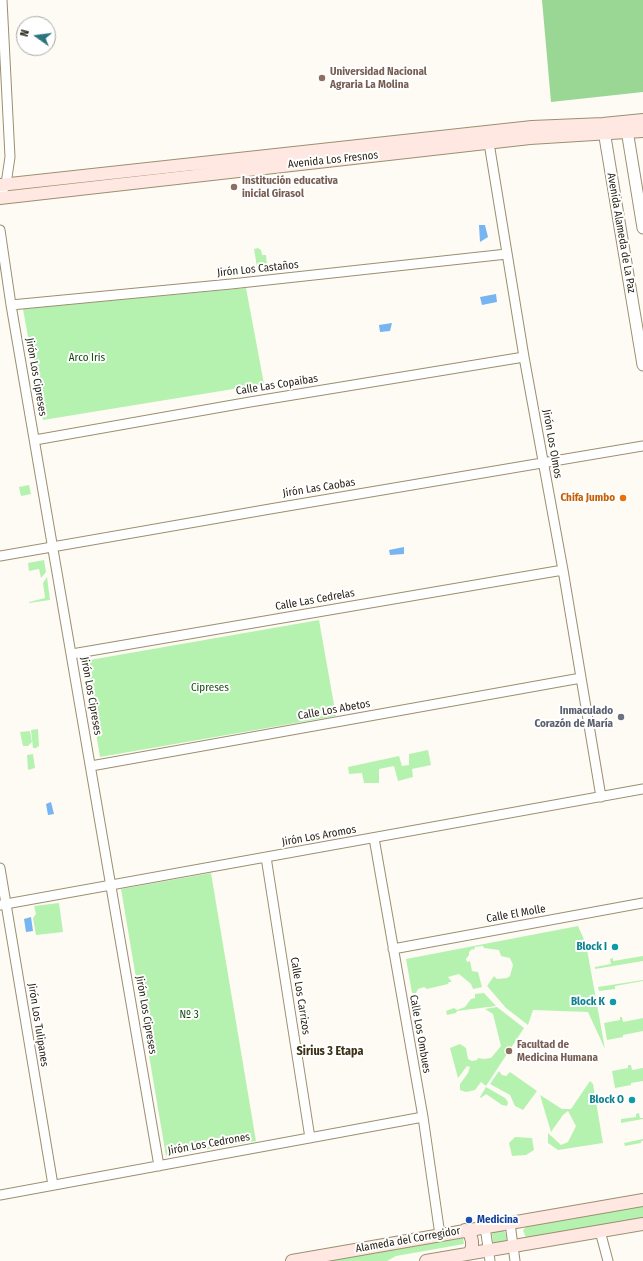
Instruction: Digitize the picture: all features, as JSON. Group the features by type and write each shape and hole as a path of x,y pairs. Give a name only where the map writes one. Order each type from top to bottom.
{"main road":[{"name":"Avenida Los Fresnos","path":"626,128 643,120"},
{"name":"Avenida Los Fresnos","path":"2,188 532,127 604,129 626,128 643,131"},
{"name":"Avenida Los Fresnos","path":"0,198 604,129"},
{"name":"Alameda del Corregidor","path":"292,1261 643,1200"},
{"path":"426,1261 469,1253 489,1256 513,1246 643,1224"},
{"path":"465,1230 470,1234 472,1241 472,1248 469,1253"}],"street":[{"path":"2,0 10,157 2,188"},
{"name":"Avenida Alameda de La Paz","path":"626,128 643,228"},
{"name":"Avenida Alameda de La Paz","path":"604,129 643,365"},
{"name":"Jirón Los Olmos","path":"489,143 524,357 563,570 601,797"},
{"name":"Jirón Los Cipreses","path":"0,230 110,885 159,1166"},
{"name":"Jirón Los Castaños","path":"12,305 239,283 507,254"},
{"name":"Calle Las Copaibas","path":"35,440 250,402 524,357"},
{"name":"Jirón Las Caobas","path":"0,556 643,446"},
{"name":"Calle Las Cedrelas","path":"72,654 563,570"},
{"name":"Calle Los Abetos","path":"91,766 581,678"},
{"name":"Jirón Los Aromos","path":"3,905 643,789"},
{"name":"Calle Los Ombues","path":"374,838 423,1117 440,1235"},
{"name":"Calle Los Carrizos","path":"266,857 310,1138"},
{"name":"Jirón Los Tulipanes","path":"0,868 3,905 53,1185"},
{"name":"Calle El Molle","path":"393,949 643,903"},
{"name":"Jirón Los Cedrones","path":"0,1195 423,1117"},
{"path":"510,1223 515,1261"},
{"path":"485,1227 489,1256"},
{"path":"600,1231 608,1261"}],"green space":[{"path":"542,0 643,0 643,92 551,102"},
{"path":"258,248 261,250 262,255 266,255 267,266 257,267 254,249"},
{"name":"Arco Iris","path":"246,288 264,384 43,420 23,309"},
{"path":"29,485 31,494 21,496 19,487"},
{"path":"44,560 46,572 41,578 39,569 29,571 28,563"},
{"path":"47,577 50,600 29,603 45,598 43,583"},
{"name":"Cipreses","path":"319,620 336,716 100,757 84,661"},
{"path":"38,729 39,746 33,748 31,730"},
{"path":"30,731 32,742 28,746 23,746 20,732"},
{"path":"428,750 431,765 412,769 413,777 398,781 394,766 379,769 379,783 364,783 362,773 349,774 348,767 399,756 402,766 409,765 409,754"},
{"path":"33,754 35,768 28,770 27,755"},
{"name":"Nº 3","path":"211,873 256,1141 166,1156 121,889"},
{"path":"59,903 63,932 36,935 33,918 36,914 34,906"},
{"path":"578,926 586,944 605,1049 588,1012 533,1010 528,1025 506,1008 487,986 494,976 497,979 507,978 510,976 513,965 510,958 501,956 499,950 484,948 483,946 475,947 474,950 472,949 469,952 466,959 467,962 470,961 472,971 478,972 482,987 473,989 471,984 459,974 448,977 452,982 449,982 448,984 427,989 424,987 418,989 416,993 412,993 406,959"},
{"path":"643,956 643,961 595,969 595,967 611,964 610,959 613,958 613,961"},
{"path":"643,980 615,986 615,989 599,991 598,987"},
{"path":"484,993 496,1006 457,1011 456,1013 447,1015 446,1011 454,1008 457,1010 465,1007 471,999 475,998 475,994"},
{"path":"497,1007 524,1028 486,1086 481,1082 475,1090 466,1092 460,1090 460,1084 468,1073 470,1067 467,1066 458,1078 450,1048 460,1044 466,1048 468,1059 472,1061 477,1060 478,1058 491,1058 501,1046 493,1014 485,1009"},
{"path":"620,1017 622,1017 623,1022 643,1018 643,1031 607,1040 604,1023 620,1020"},
{"path":"628,1065 631,1065 632,1070 643,1068 643,1081 615,1088 612,1071 628,1068"},
{"path":"499,1071 502,1075 506,1076 510,1072 537,1091 523,1110 515,1106 510,1095 490,1084"},
{"path":"590,1081 593,1084 603,1143 558,1150 548,1143 548,1133 561,1145 568,1142 576,1126 568,1111 563,1115 551,1132 540,1095 562,1109 571,1109"},
{"path":"486,1087 505,1098 508,1102 507,1106 502,1105 486,1094 481,1098 480,1097"},
{"path":"639,1113 640,1118 643,1119 621,1123 621,1119 636,1117 636,1114"},
{"path":"515,1137 532,1138 534,1150 526,1155 512,1156 509,1143"},
{"path":"643,1139 641,1143 625,1146 624,1143"},
{"path":"643,1206 643,1218 528,1238 525,1236 523,1230 526,1227"},
{"path":"503,1230 507,1239 505,1242 493,1242 493,1232"},
{"path":"463,1238 464,1244 396,1256 387,1261 329,1261"}],"water":[{"path":"479,225 485,225 488,237 480,242"},
{"path":"496,294 497,302 482,305 480,297"},
{"path":"392,323 390,331 380,332 379,325"},
{"path":"404,547 404,554 390,555 389,550"},
{"path":"51,802 54,814 48,815 46,804"},
{"path":"31,917 33,931 26,932 24,919"}],"place":[{"name":"Universidad Nacional Agraria La Molina","path":"322,78"},
{"name":"Institución educativa inicial Girasol","path":"234,187"},
{"name":"Chifa Jumbo","path":"623,498"},
{"name":"Inmaculado Corazón de María","path":"621,717"},
{"name":"Block I","path":"615,947"},
{"name":"Block K","path":"613,1002"},
{"name":"Facultad de Medicina Humana","path":"509,1051"},
{"name":"Block O","path":"632,1100"},
{"name":"Medicina","path":"469,1220"}],"district":[{"name":"Sirius 3 Etapa","path":"330,1052"}]}
